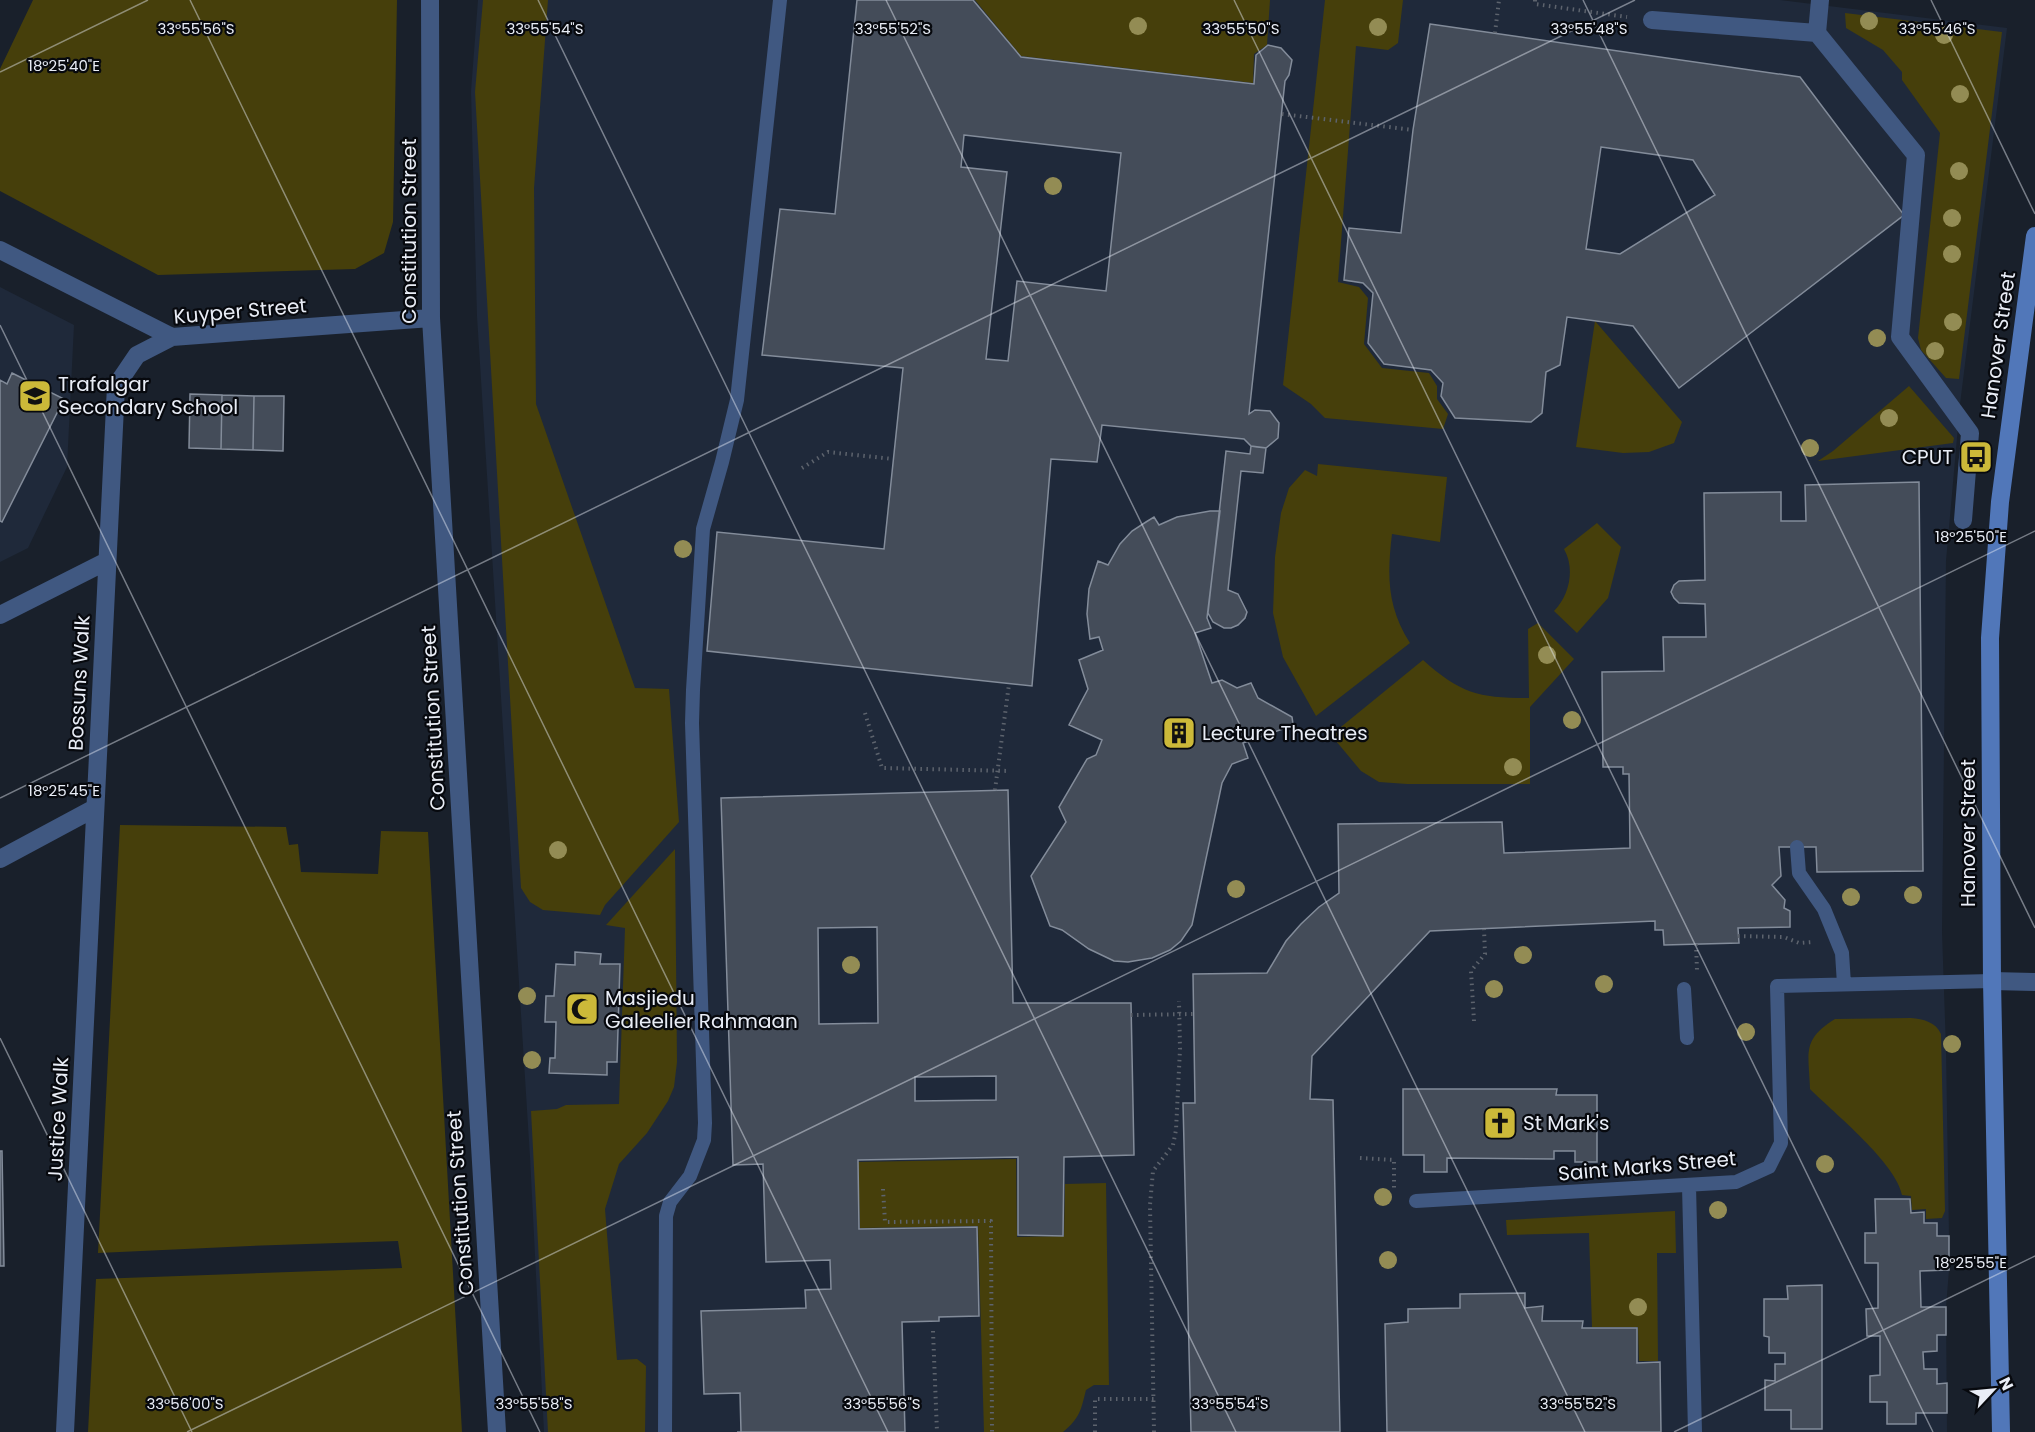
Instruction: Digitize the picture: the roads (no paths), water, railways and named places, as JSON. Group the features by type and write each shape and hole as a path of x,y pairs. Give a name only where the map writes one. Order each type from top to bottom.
{"street":[{"name":"Constitution Street","path":"430,0 431,318 497,1432"},
{"path":"1820,0 1817,33 1916,155 1900,337 1970,433 1963,520"},
{"path":"1652,20 1817,33"},
{"name":"Hanover Street","path":"2001,1432 1992,981 1990,638 1997,523 2035,236"},
{"path":"0,250 172,337"},
{"name":"Kuyper Street","path":"107,561 116,386 137,355 172,337 431,318"},
{"path":"0,615 107,561"},
{"name":"Bossuns Walk","path":"95,808 107,561"},
{"path":"0,859 95,808"},
{"name":"Justice Walk","path":"65,1432 95,808"},
{"path":"1992,981 2035,982"}],"lane":[{"path":"665,1432 666,1216 670,1202 690,1176 704,1140 705,1123 692,723 703,529 737,400 780,0"},
{"path":"1797,847 1799,873 1824,909 1842,954 1844,984"},
{"name":"Saint Marks Street","path":"1416,1201 1736,1182 1769,1167 1781,1143 1777,986 1992,981"},
{"path":"1684,989 1687,1038"},
{"path":"1689,1186 1695,1432"}],"place":[{"name":"Trafalgar Secondary School","path":"35,396"},
{"name":"CPUT","path":"1976,457"},
{"name":"Lecture Theatres","path":"1179,733"},
{"name":"Masjiedu Galeelier Rahmaan","path":"582,1009"},
{"name":"St Mark's","path":"1500,1123"}]}
